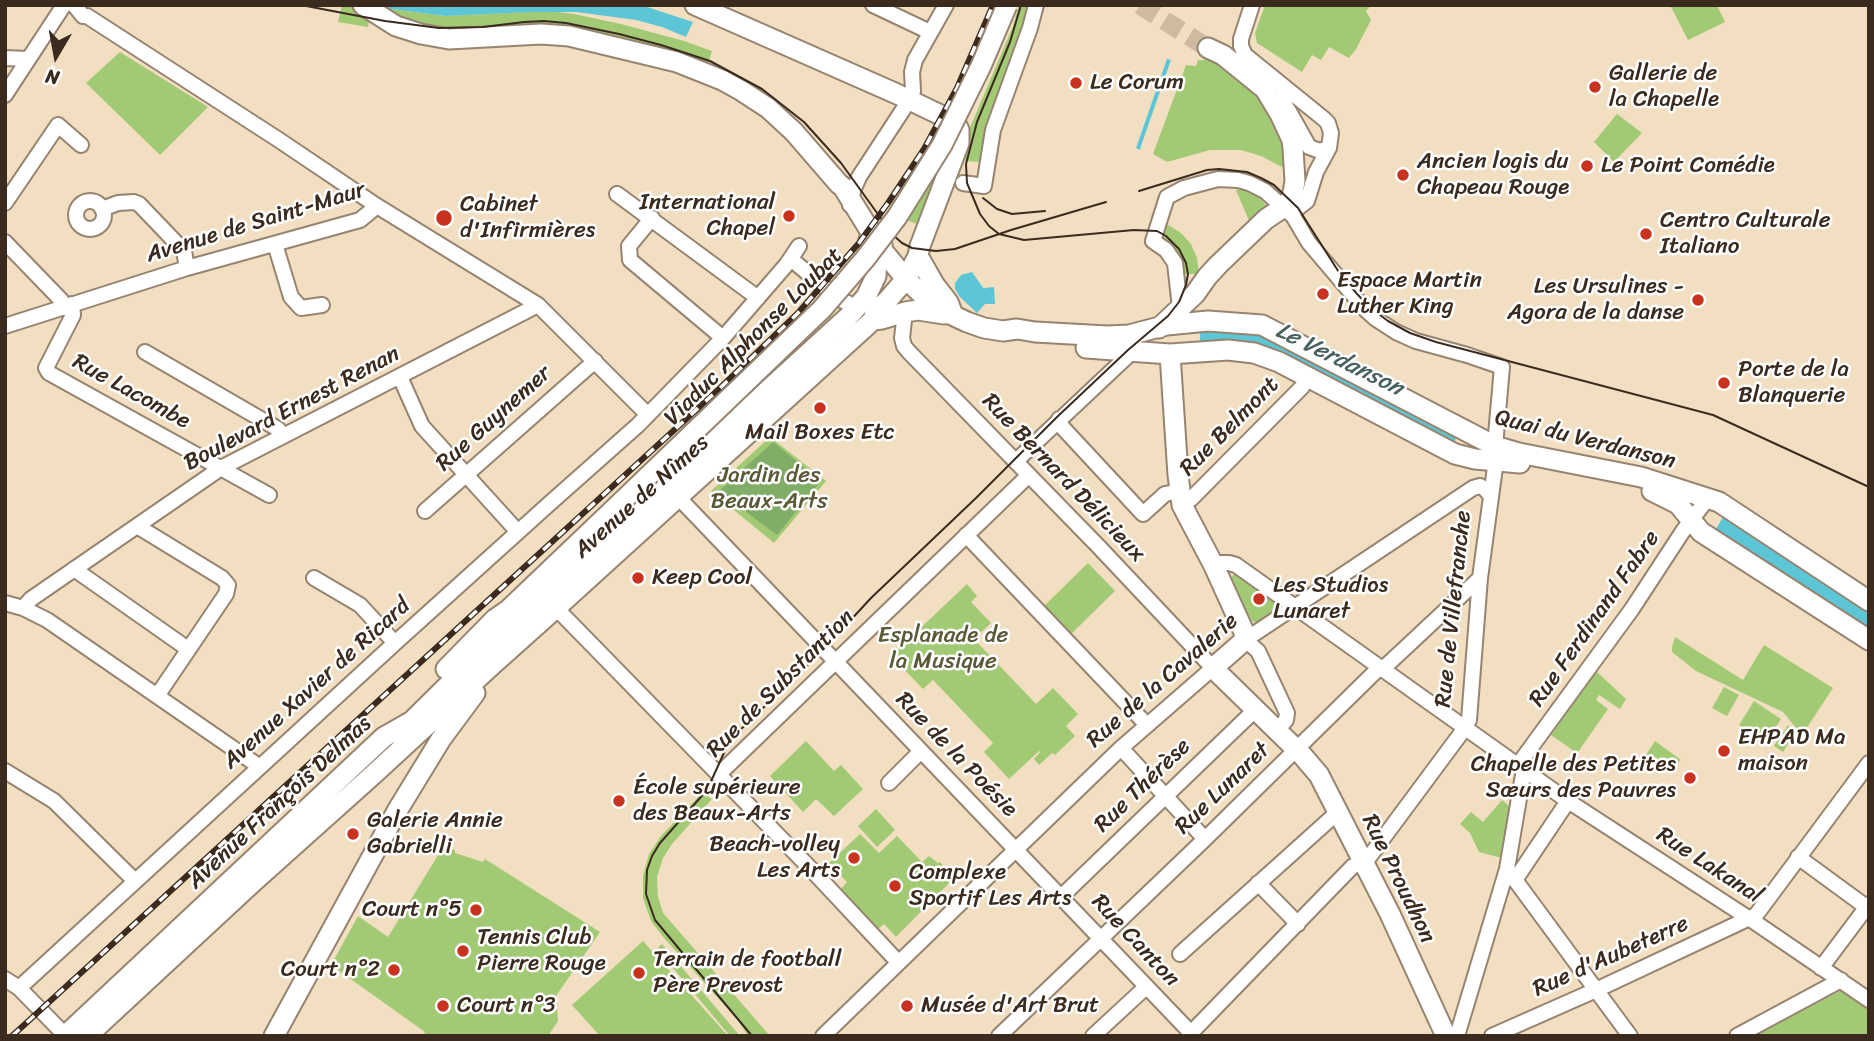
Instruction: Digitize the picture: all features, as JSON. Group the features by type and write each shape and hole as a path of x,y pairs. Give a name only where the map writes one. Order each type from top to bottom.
{"main road":[{"path":"363,5 385,21 406,30 449,39 541,34 569,36 689,66 742,90 768,108 807,145 846,197"},
{"path":"695,5 910,99 955,122 970,111 1008,11"},
{"name":"Viaduc Alphonse Loubat","path":"617,506 822,309 865,259 911,196 942,145 1008,11"},
{"path":"1133,351 1195,294 1218,265 1266,219 1284,208 1293,193 1293,149 1286,125 1265,89 1223,55 1208,48"},
{"name":"Avenue de Nîmes","path":"404,747 873,320 876,310 906,279 919,251 960,136 955,122"},
{"name":"Avenue de Nîmes","path":"412,721 498,636 866,298 876,276 877,257 846,197"},
{"name":"Quai du Verdanson","path":"846,197 906,279 936,307 967,322 1003,331 1017,329 1107,336 1208,321 1262,325 1496,453 1531,464 1634,484 1655,492 1678,504 1701,533 1869,640"},
{"path":"882,245 919,251 934,284 948,302 953,315"},
{"path":"1195,294 1208,321"},
{"name":"Quai du Verdanson","path":"873,320 918,310 953,315"},
{"name":"Quai du Verdanson","path":"1003,331 1010,338 1061,346 1170,354 1228,350 1254,353 1279,362 1455,454 1475,459 1496,453 1519,453 1641,477 1708,498 1727,507 1869,601"},
{"path":"1170,354 1181,498 1244,632 1245,640"},
{"name":"Avenue de Nîmes","path":"384,737 495,619 508,610 617,506"},
{"path":"556,608 557,583"},
{"name":"Avenue de Nîmes","path":"498,636 508,610"},
{"name":"Rue de la Cavalerie","path":"1213,667 1245,640"},
{"path":"277,1034 397,811 441,739 484,682 491,666"},
{"name":"Rue Proudhon","path":"1213,667 1297,749 1319,775 1390,914 1447,1036"},
{"name":"Avenue François Delmas","path":"65,1036 384,737 412,721"},
{"name":"Avenue François Delmas","path":"87,1036 404,747 412,721"},
{"path":"397,811 413,765 411,755 404,747"}],"street":[{"path":"5,95 64,5"},
{"path":"74,5 83,16 88,11 377,206"},
{"path":"873,5 930,32"},
{"path":"846,197 910,99 913,91 913,64 946,5"},
{"path":"952,160 956,179 984,187 993,130 1036,5"},
{"path":"1180,308 1175,262 1166,250 1153,241 1167,197 1202,183 1225,179 1249,183 1265,191 1284,208 1298,208 1307,201 1316,172 1329,148 1330,129 1324,119 1250,60 1242,50 1241,39 1252,5"},
{"path":"5,58 28,59"},
{"path":"1265,89 1282,100 1309,147 1320,151 1329,148"},
{"path":"5,203 58,125 81,145"},
{"path":"940,195 949,186 963,183"},
{"path":"617,194 758,298"},
{"path":"102,209 118,204 139,204 184,251 187,268"},
{"name":"Avenue de Saint-Maur","path":"5,326 187,268 360,220 377,206 538,305 648,415"},
{"name":"Rue de Villefranche","path":"1190,1034 1352,867 1363,863 1469,720 1480,578 1496,453 1502,367 1416,341 1376,319 1309,243 1297,221 1284,208"},
{"path":"652,218 629,246 630,260 723,338"},
{"path":"5,242 68,306"},
{"path":"275,244 291,297 301,308 322,305"},
{"path":"648,415 723,338 791,259 799,246"},
{"path":"791,259 836,297 857,308"},
{"name":"Boulevard Ernest Renan","path":"23,608 31,599 220,468 538,305"},
{"name":"Rue Lacombe","path":"68,306 73,315 47,363 49,373 220,468"},
{"name":"Rue Bernard Délicieux","path":"905,312 902,338 904,345 1213,667"},
{"path":"1016,461 1133,351"},
{"path":"145,352 284,435"},
{"name":"Rue Guynemer","path":"425,511 594,361"},
{"path":"400,377 422,426 518,532"},
{"name":"Rue Belmont","path":"1059,419 1059,424 1143,514 1166,494 1191,499 1302,387 1307,377"},
{"name":"Avenue Xavier de Ricard","path":"12,989 135,881 648,415"},
{"path":"220,468 269,495"},
{"name":"Rue de Substantion","path":"898,962 718,775 1029,475"},
{"name":"Rue de la Cavalerie","path":"1245,640 1473,488 1480,486 1490,495"},
{"name":"Rue de la Poésie","path":"678,497 1016,849"},
{"name":"Rue Ferdinand Fabre","path":"1457,1036 1511,875 1521,767 1708,498"},
{"path":"137,526 222,578 228,585 226,594 156,696"},
{"path":"966,535 1146,724"},
{"name":"Rue Lakanal","path":"1214,566 1220,563 1236,565 1568,801 1869,1000"},
{"path":"74,569 188,649"},
{"path":"314,578 360,605 396,643"},
{"name":"Rue Lunaret","path":"999,1036 1375,672 1480,578"},
{"path":"5,603 23,608 47,620 260,767"},
{"path":"556,608 718,775"},
{"path":"1245,640 1258,651 1287,713 1288,717 1278,730"},
{"name":"Rue de la Cavalerie","path":"823,1036 1146,724 1213,667"},
{"name":"Rue Thérèse","path":"1062,896 1256,709"},
{"path":"1121,748 1205,839"},
{"path":"890,783 922,751"},
{"path":"5,771 54,801 135,881"},
{"path":"1748,919 1756,915 1866,772"},
{"path":"1568,801 1511,875 1630,1036"},
{"path":"1180,954 1338,812"},
{"name":"Rue Canton","path":"1016,849 1190,1034"},
{"path":"1798,857 1868,906 1821,968"},
{"path":"1258,883 1298,924"},
{"name":"Rue d'Aubeterre","path":"1492,1036 1748,919"},
{"path":"5,979 12,989 65,1036"},
{"path":"1737,1036 1841,980"},
{"path":"1093,1036 1146,987"}],"green space":[{"path":"342,5 352,5 373,21 369,21 368,27 338,22"},
{"path":"1019,5 1031,5 1012,68 984,134 982,162 965,161 969,130 1013,26"},
{"path":"1265,5 1371,5 1366,11 1371,20 1349,58 1329,47 1321,60 1312,55 1302,72 1257,43 1255,33"},
{"path":"1670,5 1717,5 1725,22 1688,40"},
{"path":"376,7 445,16 548,11 574,14 621,24 712,51 708,64 678,53 571,27 529,24 467,31 414,27"},
{"path":"120,52 208,107 160,155 86,83"},
{"path":"1206,54 1268,103 1283,137 1286,167 1241,150 1210,150 1167,162 1153,154 1186,65 1196,66 1198,60 1204,60"},
{"path":"1617,114 1642,133 1614,162 1594,142"},
{"path":"949,140 920,225 900,216"},
{"path":"1242,189 1256,195 1267,206 1259,217 1250,223 1236,190"},
{"path":"1165,223 1181,233 1191,244 1197,258 1199,274 1185,274 1177,251 1159,236"},
{"name":"Jardin des Beaux-Arts","path":"770,437 826,481 774,543 711,491"},
{"name":"Jardin des Beaux-Arts","path":"773,442 821,481 777,535 717,493"},
{"path":"1088,563 1115,591 1069,636 1042,608"},
{"name":"Les Studios Lunaret","path":"1237,572 1286,606 1260,624 1252,621 1230,578"},
{"name":"Esplanade de la Musique","path":"967,584 977,596 971,602 991,623 974,639 1036,704 1053,688 1078,714 1066,726 1075,736 1055,755 1052,753 1039,765 1034,759 1039,751 1009,779 984,752 993,743 933,680 923,689 891,656"},
{"path":"1675,637 1743,680 1764,645 1833,688 1802,735 1783,712 1696,671 1672,652"},
{"path":"1596,671 1626,699 1620,709 1599,695 1596,700 1608,709 1578,752 1551,735"},
{"path":"1724,687 1739,695 1727,716 1712,708"},
{"path":"1754,701 1781,719 1766,742 1739,725"},
{"path":"1788,725 1801,741 1798,746 1790,741 1783,752 1774,746"},
{"path":"806,741 834,771 841,765 863,789 834,816 816,799 803,812 770,776"},
{"path":"1655,741 1681,760 1669,772 1644,758"},
{"path":"702,793 712,799 663,858 657,877 658,897 663,913 770,1036 748,1036 737,1019 651,921 643,898 643,876 649,854 661,836"},
{"path":"1502,800 1510,807 1502,858 1479,852 1470,833 1460,824 1471,812 1483,822"},
{"path":"876,809 895,830 877,847 858,826"},
{"name":"Complexe Sportif Les Arts","path":"860,834 879,853 897,836 922,862 929,856 940,862 954,878 896,937 884,924 878,929 840,890 847,882 829,863"},
{"name":"Tennis Club Pierre Rouge","path":"443,847 483,862 485,859 600,932 556,996 558,1021 548,1036 423,1036 425,1032 331,965 358,916 388,937"},
{"name":"Terrain de football Père Prevost","path":"643,941 728,1036 600,1036 572,1005"},
{"path":"662,944 740,1036 730,1036 657,949"},
{"path":"1844,989 1869,1007 1869,1036 1754,1036"}],"water":[{"path":"376,5 641,5 693,22 686,37 636,20 576,12 445,16"},
{"path":"1167,59 1171,60 1140,150 1136,148"},
{"path":"972,272 984,289 994,287 995,304 985,304 977,313 955,289 955,283 961,275"},
{"path":"1200,326 1253,329 1456,436 1454,447 1283,357 1200,347"},
{"path":"1724,513 1869,604 1869,634 1715,531"}],"tunnel":[{"path":"1140,5 1208,48"}],"tram line":[{"path":"301,5 439,28 544,21 566,23 661,45 710,61 762,89 804,122 841,163 893,235 912,248 936,251 955,249 1106,202"},
{"path":"752,1036 655,920 646,894 647,870 652,856 660,843 707,790 729,742 737,733 1057,417 1168,316 1179,302 1186,285 1186,263 1179,249 1157,231 1134,230 1024,240 999,234 980,214 967,183 966,164 977,122 1010,42 1021,5"},
{"path":"1139,191 1207,170 1247,172 1274,185 1298,208 1342,277 1368,306 1410,333 1713,415 1869,487"},
{"path":"983,198 997,209 1012,214 1045,211"}],"railway":[{"path":"12,1036 719,389 797,314 859,243 924,149 957,88 993,5"}],"place":[{"name":"Le Corum","path":"1076,83"},
{"name":"Gallerie de la Chapelle","path":"1595,87"},
{"name":"Le Point Comédie","path":"1587,166"},
{"name":"Ancien logis du Chapeau Rouge","path":"1403,175"},
{"name":"International Chapel","path":"789,216"},
{"name":"Cabinet d'Infirmières","path":"444,218"},
{"name":"Centro Culturale Italiano","path":"1646,234"},
{"name":"Espace Martin Luther King","path":"1323,294"},
{"name":"Les Ursulines - Agora de la danse","path":"1698,300"},
{"name":"Porte de la Blanquerie","path":"1724,383"},
{"name":"Mail Boxes Etc","path":"820,408"},
{"name":"Keep Cool","path":"638,578"},
{"name":"Les Studios Lunaret","path":"1259,599"},
{"name":"EHPAD Ma maison","path":"1724,751"},
{"name":"Chapelle des Petites Sœurs des Pauvres","path":"1690,778"},
{"name":"École supérieure des Beaux-Arts","path":"619,801"},
{"name":"Galerie Annie Gabrielli","path":"353,834"},
{"name":"Beach-volley Les Arts","path":"854,858"},
{"name":"Complexe Sportif Les Arts","path":"895,886"},
{"name":"Court n°5","path":"476,910"},
{"name":"Tennis Club Pierre Rouge","path":"463,951"},
{"name":"Court n°2","path":"394,970"},
{"name":"Terrain de football Père Prevost","path":"639,973"},
{"name":"Court n°3","path":"443,1006"},
{"name":"Musée d'Art Brut","path":"907,1006"}],"water label":[{"name":"Le Verdanson","path":"1339,360"}]}
